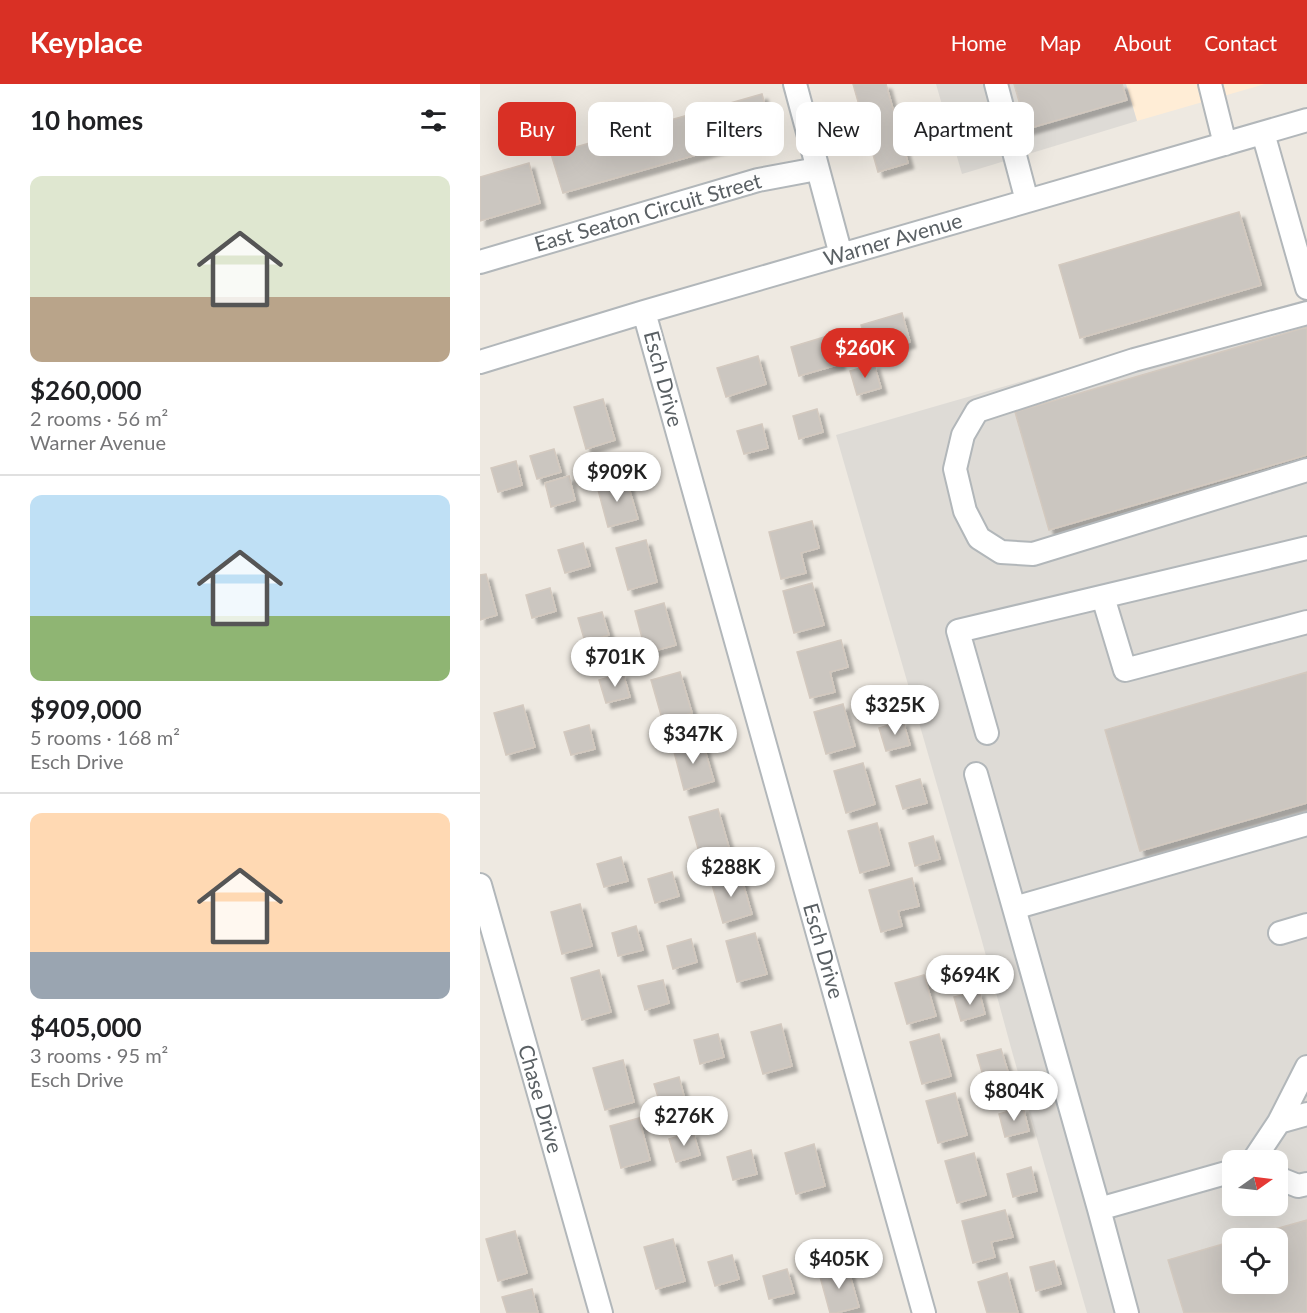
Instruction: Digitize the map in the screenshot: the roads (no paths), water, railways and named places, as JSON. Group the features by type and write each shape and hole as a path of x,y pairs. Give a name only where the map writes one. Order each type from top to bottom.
{"street":[{"path":"795,84 841,255"},
{"path":"996,84 1027,201"},
{"path":"1210,84 1225,144"},
{"name":"Warner Avenue","path":"480,362 644,312 1307,120"},
{"path":"1263,133 1307,288"},
{"name":"East Seaton Circuit Street","path":"480,262 758,180 817,169"},
{"name":"Esch Drive","path":"644,312 924,1313"},
{"path":"1307,313 1134,360 977,411 963,435 956,469 965,511 979,538 1001,552 1033,554 1307,470"},
{"path":"987,733 958,631 1307,548"},
{"path":"1102,597 1125,670 1307,622"},
{"path":"976,774 1127,1313"},
{"path":"1014,908 1307,824"},
{"name":"Chase Drive","path":"480,885 601,1313"},
{"path":"1280,933 1307,925"},
{"path":"1260,1150 1279,1122 1307,1067"},
{"path":"1279,1122 1307,1114"},
{"path":"1099,1209 1222,1174"},
{"path":"1288,1182 1298,1186 1307,1184"}]}
